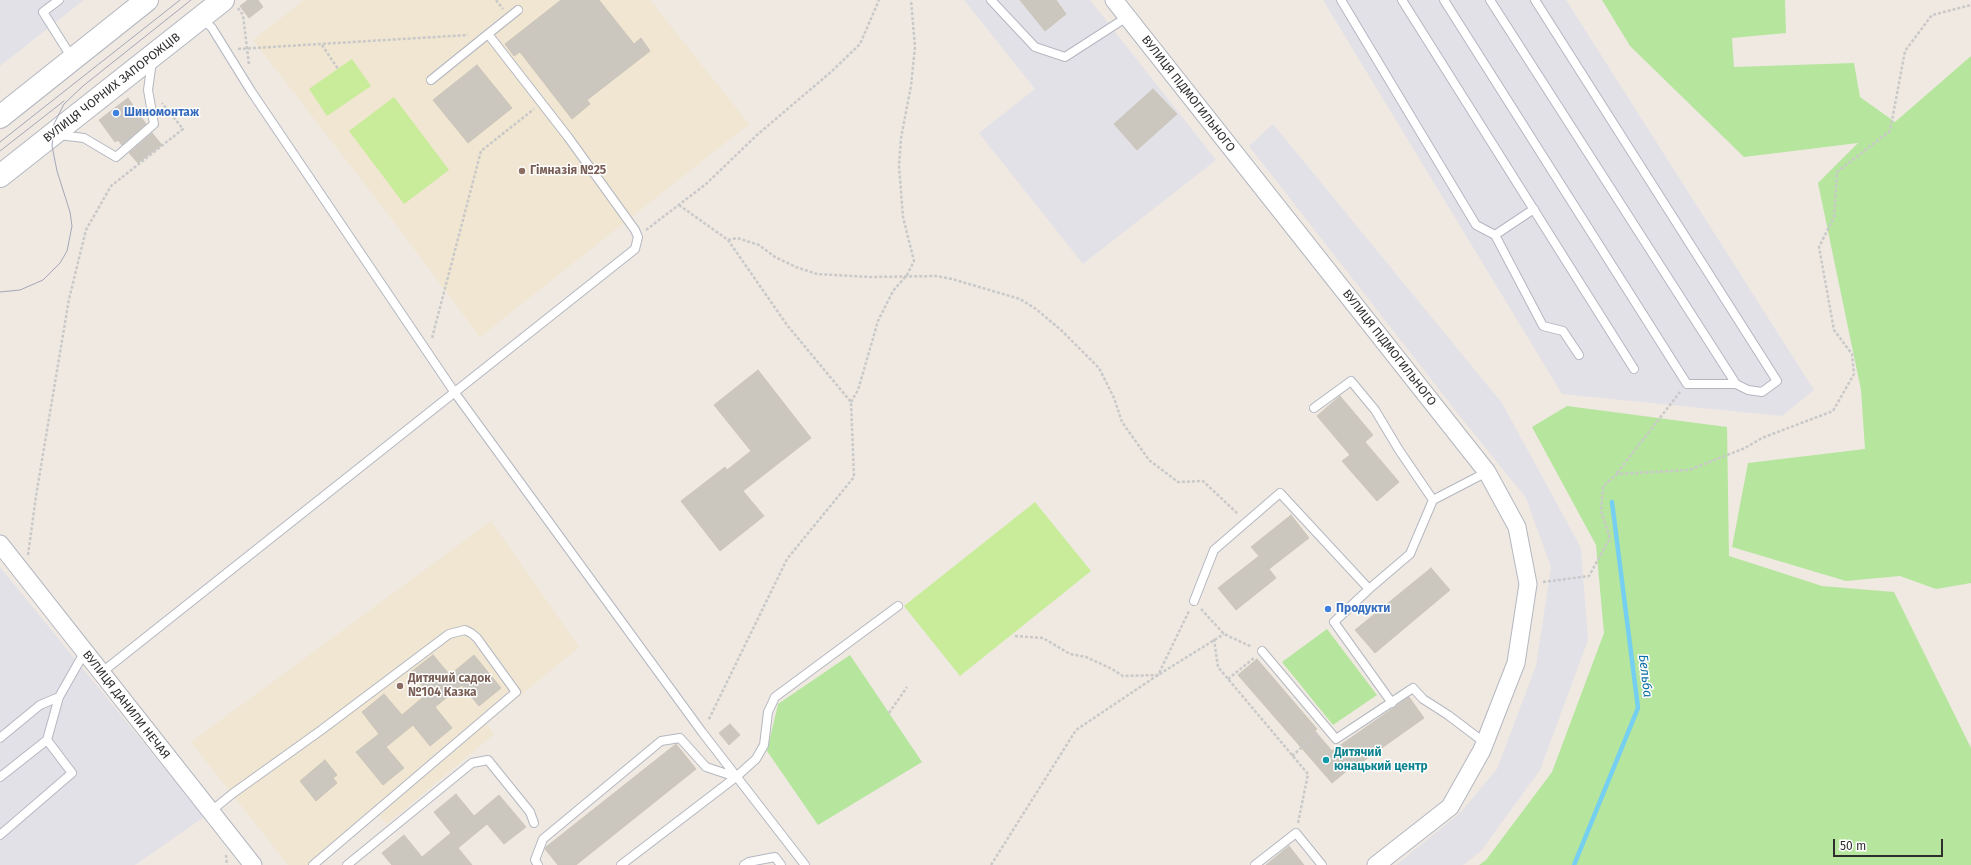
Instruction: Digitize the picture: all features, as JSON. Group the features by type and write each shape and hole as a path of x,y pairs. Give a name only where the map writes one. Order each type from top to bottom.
{"main road":[{"path":"0,117 147,0"},
{"name":"ВУЛИЦЯ ЧОРНИХ ЗАПОРОЖЦІВ","path":"0,176 201,17 231,4"}],"street":[{"name":"ВУЛИЦЯ ПІДМОГИЛЬНОГО","path":"1114,0 1487,472 1516,527 1528,584 1516,663 1485,743"},
{"name":"ВУЛИЦЯ ДАНИЛИ НЕЧАЯ","path":"0,544 84,653 253,865"},
{"path":"1376,865 1450,807 1485,743"}],"lane":[{"path":"59,0 43,12 73,58"},
{"path":"991,0 1000,12 1035,48 1065,56 1128,17"},
{"path":"1341,0 1476,224 1495,235 1543,326 1563,330 1580,355"},
{"path":"1402,0 1634,369"},
{"path":"1444,0 1687,384 1736,384 1748,390 1762,392 1777,381 1535,0"},
{"path":"1490,0 1736,384"},
{"path":"431,80 518,10"},
{"path":"201,17 212,28 251,91 455,393 702,732 805,865"},
{"path":"101,673 631,254 638,244 638,237 573,143 488,34"},
{"path":"52,134 84,138 116,157 154,124 148,90 153,55"},
{"path":"1495,235 1534,209"},
{"path":"1314,408 1351,381 1375,410 1399,450 1433,500"},
{"path":"1392,703 1334,622 1369,589 1410,554 1433,500 1487,472"},
{"path":"1194,601 1214,550 1280,493 1369,589"},
{"path":"621,865 756,759 764,745 768,712 775,697 898,606"},
{"path":"210,812 232,794 320,731 449,634 464,630 471,633 477,638 516,692 313,865"},
{"path":"1262,651 1336,739 1413,688 1424,699 1485,743"},
{"path":"0,777 47,740 59,697 84,653"},
{"path":"0,738 40,705 59,697"},
{"path":"538,865 535,860 543,839 661,741 680,738 706,767 736,776"},
{"path":"0,835 72,773 47,740"},
{"path":"347,865 472,763 488,760 530,812 534,823"},
{"path":"1255,865 1296,833 1322,865"},
{"path":"744,865 750,862 775,857 781,865"}],"path":[{"path":"638,237 706,184 757,135 832,71 860,44 879,0"},
{"path":"702,732 787,559 854,477 852,402 858,390 878,321 893,292 907,275 914,261 903,217 899,166 901,138 911,86 915,47 911,0"},
{"path":"231,4 243,14 251,91"},
{"path":"1617,474 1689,470 1745,448 1762,438 1833,411 1854,374 1852,354 1834,330 1819,247 1834,217 1837,172 1890,131 1905,51 1932,16 1971,5"},
{"path":"225,50 488,34"},
{"path":"321,44 338,69"},
{"path":"26,576 36,496 69,299 86,230 111,186 183,129 160,101"},
{"path":"428,352 481,151 542,103"},
{"path":"679,206 728,240 787,325 852,402"},
{"path":"728,240 737,238 759,245 775,257 796,267 817,274 870,277 936,276 952,278 1020,299 1036,309 1061,330 1099,368 1114,398 1122,422 1149,460 1178,482 1203,481 1246,522"},
{"path":"1528,584 1589,576 1610,538 1601,511 1603,486 1617,474 1687,384"},
{"path":"1158,675 1194,601 1224,634 1262,651 1228,679"},
{"path":"991,865 1076,730 1158,675 1224,634"},
{"path":"1015,636 1043,638 1070,654 1086,657 1112,669 1123,676 1158,675"},
{"path":"1214,639 1218,667 1308,774 1296,833"},
{"path":"889,713 907,687"},
{"path":"1292,756 1326,727"}],"shaded area":[{"path":"0,0 84,0 0,66"},
{"name":"Гімназія №25","path":"304,0 650,0 749,124 480,337 391,218 253,40"},
{"path":"964,0 1090,0 1216,160 1083,264 979,133 1035,89"},
{"path":"1323,0 1566,0 1814,390 1782,416 1562,394"},
{"path":"1273,124 1502,403 1581,548 1588,640 1540,770 1481,851 1463,865 1396,865 1460,813 1497,769 1536,666 1551,567 1526,498 1459,415 1249,146"},
{"name":"Дитячий садок №104 Казка","path":"491,521 579,647 486,724 494,734 387,824 378,815 319,865 288,865 191,742"},
{"path":"0,567 204,817 135,865 0,865"}],"green space":[{"path":"1602,0 1785,0 1786,33 1732,38 1734,67 1854,63 1860,97 1895,122 1971,56 1971,583 1936,589 1900,576 1846,581 1732,547 1748,463 1865,449 1861,390 1818,183 1858,143 1744,157 1630,46"},
{"path":"352,59 371,86 327,116 309,89"},
{"path":"394,97 449,170 404,204 349,131"},
{"path":"1567,406 1727,427 1729,556 1822,586 1894,592 1971,748 1971,865 1479,865 1486,860 1552,772 1604,633 1596,545 1532,427"},
{"path":"1035,502 1091,571 960,676 904,606"},
{"path":"1327,629 1377,695 1333,725 1282,662"},
{"path":"850,655 922,762 818,825 767,751 778,704"}],"building":[{"path":"248,0 258,0 263,7 249,18 240,6"},
{"path":"561,0 599,0 634,44 641,38 650,51 587,100 590,104 572,119 520,52 514,56 505,44"},
{"path":"1020,0 1056,0 1066,14 1045,31"},
{"path":"477,65 512,108 468,143 433,100"},
{"path":"1153,89 1177,114 1137,150 1114,124"},
{"path":"128,98 146,124 122,145 118,140 115,142 99,120"},
{"path":"152,133 162,145 138,163 129,153"},
{"path":"758,370 811,438 743,491 764,516 720,551 681,501 725,467 727,470 751,451 714,405"},
{"path":"1340,396 1373,435 1365,442 1399,482 1377,501 1342,461 1350,455 1317,416"},
{"path":"1291,515 1309,538 1269,569 1276,578 1236,610 1218,588 1259,556 1251,547"},
{"path":"1431,568 1450,590 1375,653 1355,630"},
{"path":"433,655 450,675 474,655 501,688 479,706 462,685 435,707 452,728 430,746 413,725 386,747 404,768 383,785 356,752 379,734 362,712 384,694 402,715 428,693 411,672"},
{"path":"1257,659 1317,729 1315,731 1332,751 1409,697 1424,718 1355,767 1354,765 1332,783 1238,675"},
{"path":"730,724 740,735 729,745 719,733"},
{"path":"676,744 696,769 576,865 558,865 545,849 546,847"},
{"path":"325,760 337,775 333,778 337,783 316,801 300,781"},
{"path":"456,794 474,816 499,795 526,827 504,844 487,824 458,848 472,865 392,865 382,853 404,835 422,857 451,833 434,812"},
{"path":"1289,846 1304,865 1266,865"}],"waterway":[{"name":"Бельба","path":"1574,865 1638,708 1612,502"}],"tram line":[{"path":"0,142 180,0"},
{"path":"0,292 20,290 43,280 60,263 67,251 72,226 70,212 57,171 52,146 54,124 64,104 83,86 191,0"},
{"path":"0,151 64,101"}],"place":[{"name":"Шиномонтаж","path":"116,113"},
{"name":"Гімназія №25","path":"522,171"},
{"name":"Продукти","path":"1328,609"},
{"name":"Дитячий садок №104 Казка","path":"400,686"},
{"name":"Дитячий юнацький центр","path":"1326,760"}]}
